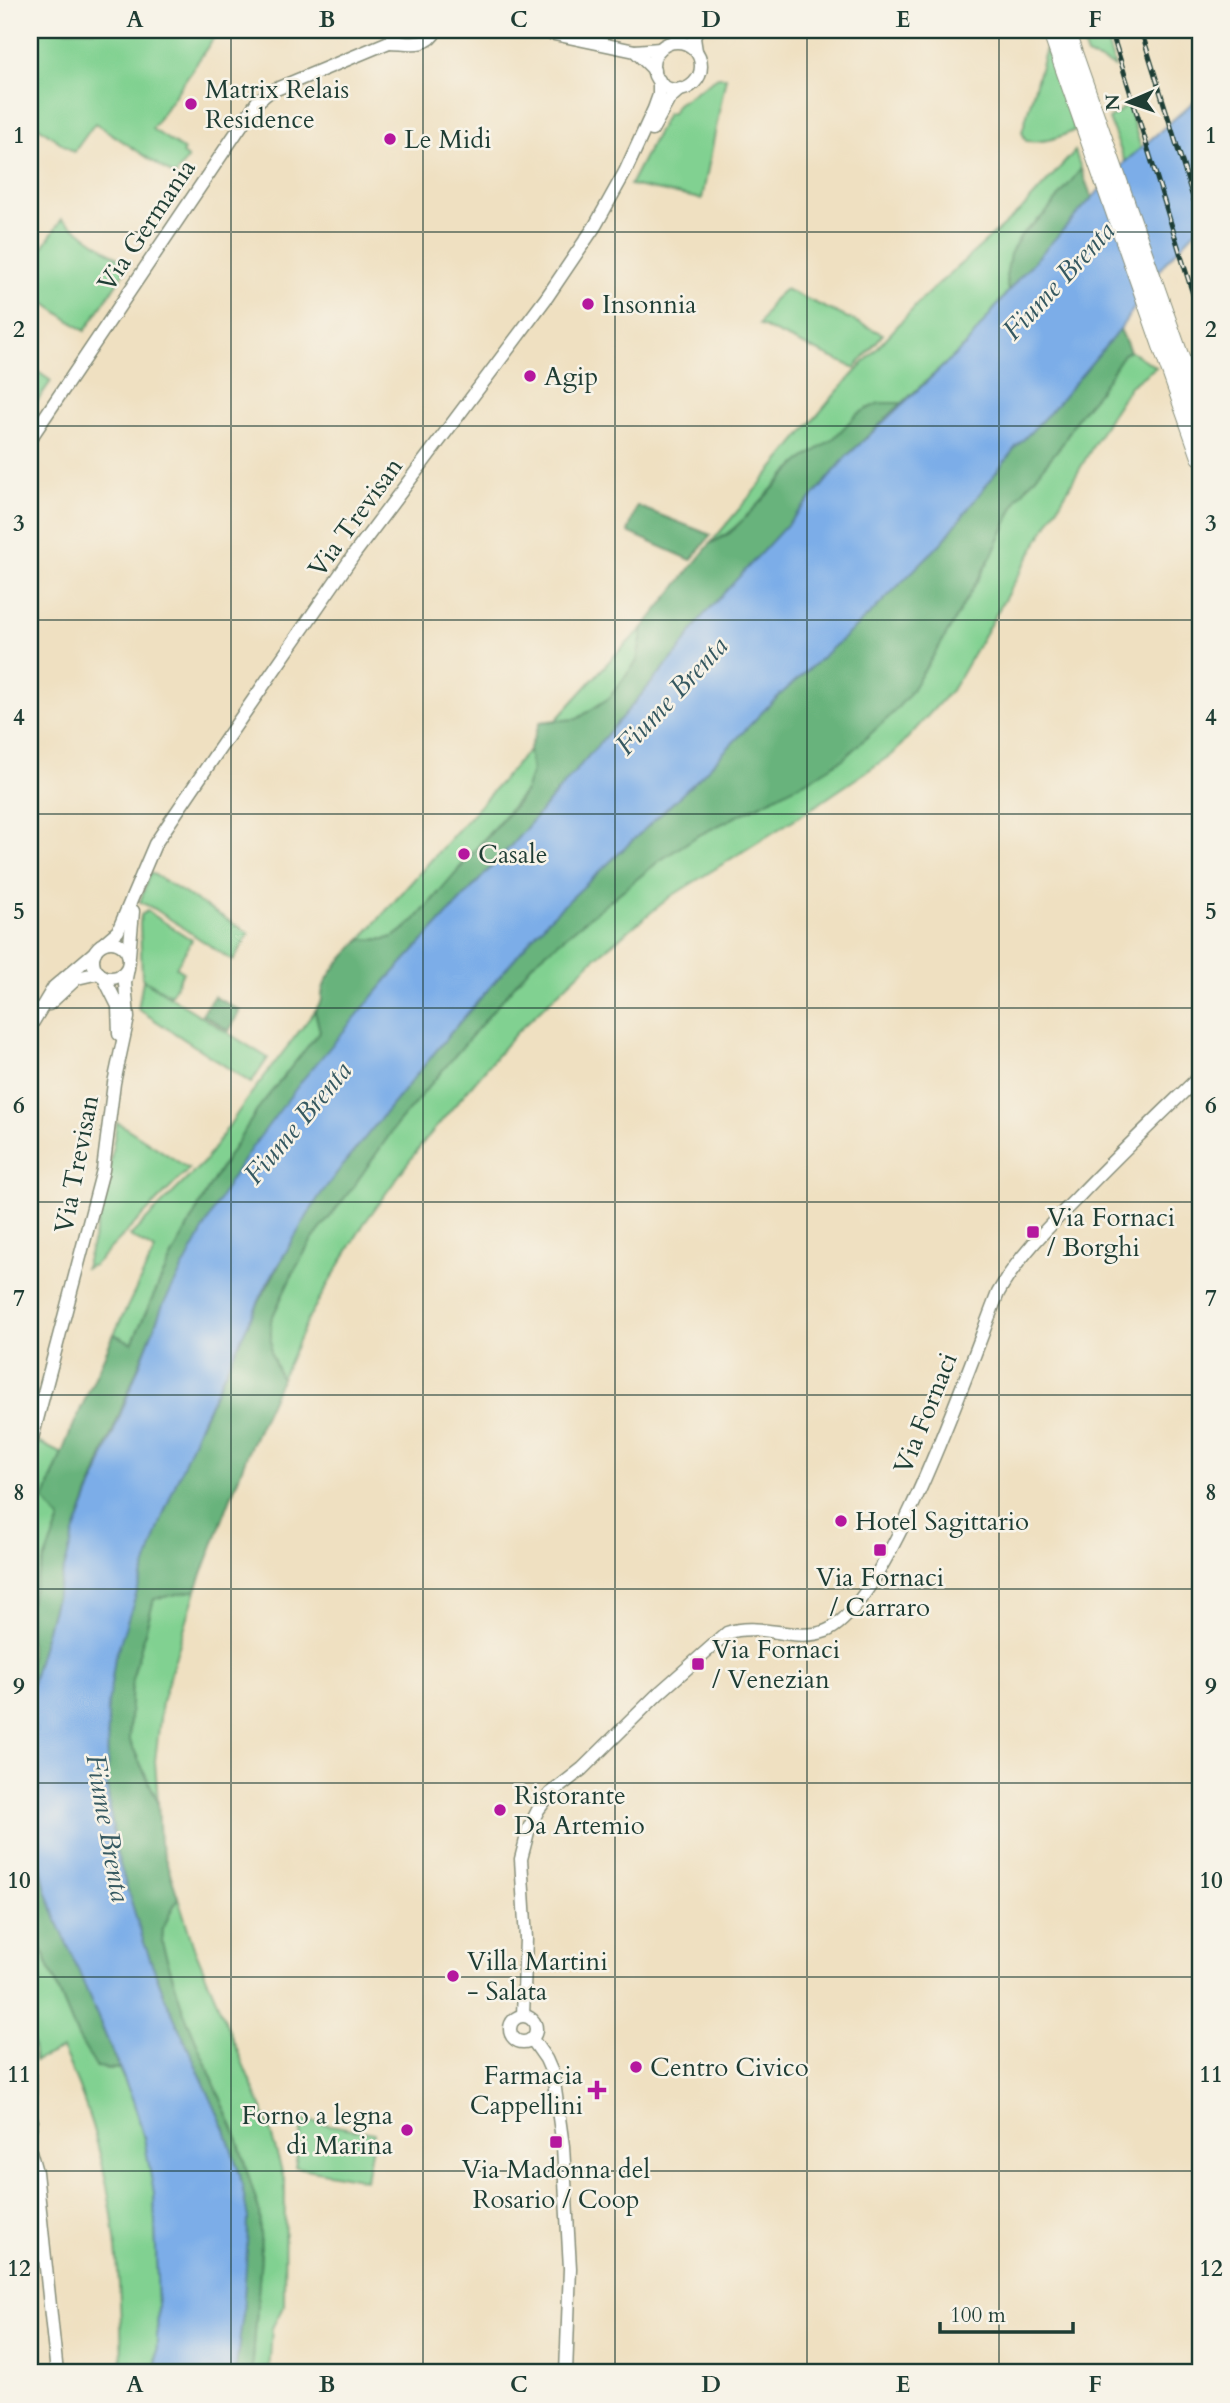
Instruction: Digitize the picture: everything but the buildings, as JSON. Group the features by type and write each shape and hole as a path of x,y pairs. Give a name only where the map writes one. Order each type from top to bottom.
{"highway":[{"path":"1050,30 1091,145 1172,350 1200,412"},
{"path":"1066,30 1138,233 1200,457"}],"main road":[{"path":"389,43 401,30 413,42"},
{"path":"389,43 429,41 436,30"},
{"path":"535,30 635,51 660,49 674,42 686,30"},
{"path":"696,51 697,30"},
{"path":"635,51 668,87 680,89 694,82 700,72 701,61 696,51 687,44 674,42"},
{"name":"Via Germania","path":"30,439 257,102 269,92 389,43"},
{"path":"657,75 654,59 660,49"},
{"name":"Via Trevisan","path":"30,1027 54,986 118,931 135,897 155,844 355,553 569,266 604,212 625,172 656,102 660,88 657,75"},
{"name":"Via Trevisan","path":"625,172 669,99 680,89"},
{"name":"Via Trevisan","path":"30,1446 97,1198 119,1052 128,1018 125,983 135,897"},
{"path":"40,1011 77,978 101,975 118,977 128,962 127,950 117,943 100,948 93,964 101,975"},
{"name":"Via Trevisan","path":"101,975 118,1006 119,1052"},
{"name":"Via Fornaci","path":"523,2015 526,1939 522,1859 528,1828 538,1810 550,1794 582,1769 727,1633 740,1628 802,1634 820,1632 840,1623 852,1611 867,1592 918,1492 998,1293 1010,1272 1070,1204 1200,1076"},
{"name":"Via Fornaci","path":"523,2015 533,2019 536,2024 536,2034 525,2042 518,2041 511,2034 510,2026 513,2020 523,2015"},
{"path":"532,2039 553,2075 563,2146 570,2268 566,2373"},
{"path":"30,2077 30,2094"},
{"path":"30,2115 30,2129"},
{"path":"30,2151 36,2172 57,2373"}],"green space":[{"path":"30,30 219,30 152,129 184,150 182,154 188,158 175,176 95,123 74,152 30,121"},
{"path":"1078,30 1103,30 1115,67 1087,55"},
{"path":"1046,48 1075,130 1051,139 1026,141 1022,132"},
{"path":"718,77 726,77 702,199 630,185 667,114 672,113 677,104"},
{"path":"1128,105 1141,148 1125,162 1109,119"},
{"path":"1075,151 1081,169 1045,214 1021,235 1006,277 1008,291 967,344 902,403 877,405 862,412 830,442 786,473 747,516 710,544 836,393 924,297 1024,207"},
{"path":"1081,169 1092,198 1008,291 1006,277 1010,254 1021,235 1045,214"},
{"path":"62,219 122,261 127,268 85,331 30,293 30,266"},
{"path":"785,289 883,334 855,368 759,325 773,300"},
{"path":"1120,329 1130,351 1124,354 1098,393 1079,415 1063,443 1018,498 992,555 908,696 843,759 809,780 697,836 659,861 534,962 397,1124 310,1243 271,1320 271,1353 281,1379 250,1447 196,1590 154,1599 132,1680 129,1739 158,1802 160,1843 178,1897 163,1928 162,1943 184,2013 236,2134 259,2211 261,2255 252,2373 235,2373 243,2314 248,2218 225,2130 164,1995 143,1940 116,1852 107,1786 108,1704 115,1658 135,1592 183,1462 249,1321 318,1198 453,1030 547,921 699,778 770,704 870,614 943,541 1015,448 1052,410"},
{"path":"1130,351 1156,367 1130,386 1108,420 954,687 894,753 817,805 670,897 596,957 516,1033 421,1145 363,1225 309,1317 281,1379 271,1353 271,1320 310,1243 397,1124 534,962 659,861 697,836 772,799 889,717 908,696 942,642 992,555 1018,498 1063,443 1079,415 1098,393 1124,354"},
{"path":"30,366 51,381 30,412"},
{"path":"879,403 902,403 846,457 701,618 680,650 509,848 387,980 331,1049 213,1214 163,1305 104,1452 74,1534 30,1700 30,1604 60,1520 44,1500 67,1440 114,1334 132,1343 170,1260 211,1184 260,1106 320,1031 315,1011 322,1000 322,992 329,975 361,939 391,938 415,920 525,791 532,771 529,750 540,722 577,719 609,698 637,661 643,628 710,544 730,533 798,463 834,438 857,414"},
{"path":"637,506 711,535 691,560 628,532"},
{"path":"643,628 637,661 609,698 577,719 540,722 556,720"},
{"path":"529,750 532,771 525,791 415,920 391,938 361,939"},
{"path":"150,872 249,933 233,961 155,909 140,902"},
{"path":"147,911 192,940 176,967 183,972 171,995 142,978 140,924 141,915"},
{"path":"143,980 268,1058 251,1083 138,1009"},
{"path":"214,996 240,1011 229,1031 202,1014"},
{"path":"315,1011 320,1031 260,1106 211,1184 170,1260 132,1343 114,1334 155,1250 130,1236 205,1161 247,1099"},
{"path":"117,1122 189,1169 94,1265 85,1268 104,1201"},
{"path":"38,1442 62,1454 49,1484 60,1520 30,1604 30,1469"},
{"path":"196,1590 162,1702 155,1761 158,1802 129,1739 132,1680 154,1599"},
{"path":"30,1816 46,1890 119,2069 96,2067 78,2037 30,1914"},
{"path":"178,1897 193,1945 268,2123 285,2182 284,2305 272,2328 269,2373 252,2373 261,2255 259,2211 236,2134 184,2013 162,1943 163,1928"},
{"path":"30,1914 78,2037 106,2069 119,2069 133,2100 151,2164 158,2306 156,2373 122,2373 116,2248 111,2207 93,2128 62,2049 35,2061 30,2024"},
{"path":"303,2120 374,2133 366,2180 295,2167"}],"water":[{"name":"Fiume Brenta","path":"1200,96 1200,226 1164,264 1120,329 1052,410 1015,448 943,541 870,614 770,704 699,778 547,921 453,1030 318,1198 268,1282 201,1422 164,1512 115,1658 108,1704 107,1786 116,1852 143,1940 164,1995 225,2130 240,2175 248,2218 247,2250 243,2314 235,2373 156,2373 158,2306 154,2194 144,2137 133,2100 46,1890 30,1816 30,1700 32,1683 74,1534 163,1305 229,1182 250,1150 303,1079 387,980 509,848 680,650 701,618 846,457 967,344 1019,278 1125,162"}],"railway":[{"path":"1111,30 1200,317"},
{"path":"1141,30 1200,220"}],"place":[{"name":"Matrix Relais Residence","path":"191,104"},
{"name":"Le Midi","path":"390,139"},
{"name":"Insonnia","path":"588,304"},
{"name":"Agip","path":"530,376"},
{"name":"Casale","path":"464,854"},
{"name":"Via Fornaci / Borghi","path":"1033,1232"},
{"name":"Hotel Sagittario","path":"841,1521"},
{"name":"Via Fornaci / Carraro","path":"880,1550"},
{"name":"Via Fornaci / Venezian","path":"698,1664"},
{"name":"Ristorante Da Artemio","path":"500,1810"},
{"name":"Villa Martini - Salata","path":"453,1976"},
{"name":"Centro Civico","path":"636,2067"},
{"name":"Farmacia Cappellini","path":"597,2090"},
{"name":"Forno a legna di Marina","path":"407,2130"},
{"name":"Via Madonna del Rosario / Coop","path":"556,2142"}]}
